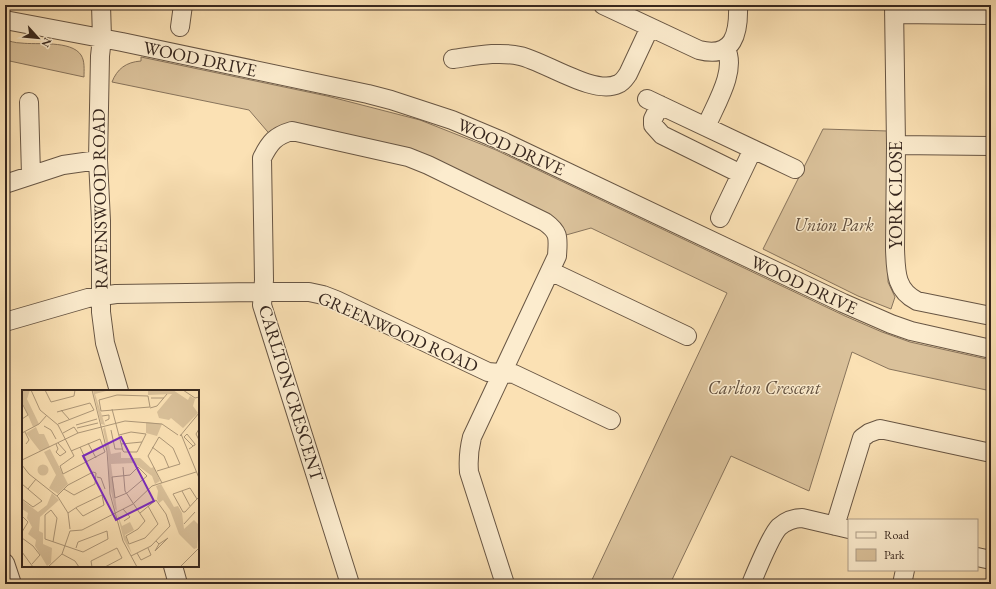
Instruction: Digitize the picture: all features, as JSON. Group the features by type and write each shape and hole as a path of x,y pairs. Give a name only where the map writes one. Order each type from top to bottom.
{"street":[{"name":"RAVENSWOOD ROAD","path":"101,5 102,38 100,56 98,160 101,221 101,312 105,343 119,390"},
{"path":"180,27 183,5"},
{"path":"603,5 699,50 708,52 716,52 726,49 733,40 737,30 738,5"},
{"path":"894,10 991,15"},
{"name":"YORK CLOSE","path":"894,10 896,266 898,283 909,297 917,301 991,316"},
{"name":"WOOD DRIVE","path":"5,20 102,38 368,94 398,102 452,120 502,141 843,303 891,324 930,336 991,350"},
{"path":"453,59 489,54 522,56 581,81 597,85 613,86 624,80 628,74 650,27"},
{"path":"706,126 727,77 729,55 726,49"},
{"path":"29,102 31,175"},
{"path":"741,174 662,135 653,125 654,102 795,168"},
{"name":"CARLTON CRESCENT","path":"350,584 262,305 262,158 267,147 273,140 282,134 292,132 408,157 428,165 545,222 554,229 558,238 557,256 472,437 469,450 469,472 505,584"},
{"path":"896,145 991,146"},
{"path":"720,218 753,149"},
{"path":"5,184 63,165 98,160"},
{"path":"550,271 687,336"},
{"name":"GREENWOOD ROAD","path":"5,322 88,298 116,294 309,292 323,295 488,372 514,374 611,420"},
{"path":"751,584 772,537 778,528 787,522 795,518 802,518 842,527 862,438 874,430 880,429 991,453"},
{"path":"978,557 991,560"},
{"path":"5,563 12,584"},
{"path":"173,567 178,584"},
{"path":"902,584 905,571"}],"green space":[{"path":"5,40 19,43 53,44 70,47 76,50 82,57 84,77 5,60"},
{"name":"Carlton Crescent","path":"141,57 327,96 420,120 496,150 845,316 882,332 910,342 991,360 991,391 889,369 852,352 809,491 731,456 670,584 590,584 727,293 591,228 559,237 429,163 291,130 273,138 249,110 112,82 119,70 131,63 141,61"},
{"name":"Union Park","path":"823,129 888,131 888,282 895,297 891,309 858,296 763,249"}]}
